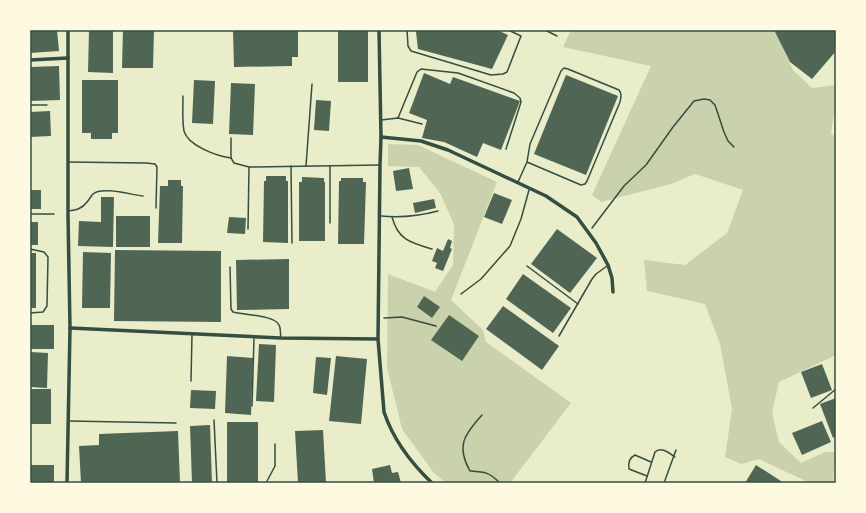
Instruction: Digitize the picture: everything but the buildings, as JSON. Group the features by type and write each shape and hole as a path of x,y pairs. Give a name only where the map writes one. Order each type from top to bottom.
{"street":[{"path":"68,30 68,211 70,328 68,483"},
{"path":"379,30 381,137 378,339 384,412 387,423 404,450 423,475 432,483"},
{"path":"30,60 68,58"},
{"path":"381,137 421,141 448,150 546,196 576,217 596,243 608,265 614,292"},
{"path":"70,328 281,338 378,339"}],"lane":[{"path":"406,30 408,46 411,51 491,75 507,72 521,36 508,30"},
{"path":"545,30 557,36"},
{"path":"518,182 527,162 530,144 561,71 564,68 621,92 620,102 587,181 584,184 581,185 527,162"},
{"path":"398,118 417,72 421,69 458,73 514,92 520,98 521,102 506,149"},
{"path":"306,166 312,84"},
{"path":"183,96 184,125 187,137 196,145 215,155 231,158"},
{"path":"30,105 47,105"},
{"path":"381,120 398,118 422,124"},
{"path":"231,138 231,158 234,163 249,167 380,165"},
{"path":"68,162 155,164 157,167 156,208"},
{"path":"291,166 292,243"},
{"path":"330,166 330,223"},
{"path":"248,229 249,167"},
{"path":"460,294 481,279 510,246 530,188"},
{"path":"68,211 80,209 93,194 98,192 110,191 143,196"},
{"path":"379,215 392,217 420,216 438,211"},
{"path":"30,214 54,214"},
{"path":"392,217 397,230 408,242 432,249"},
{"path":"30,249 44,252 48,257 47,306 43,312 30,313"},
{"path":"559,336 592,279 608,265"},
{"path":"528,266 578,304"},
{"path":"230,267 231,309 233,312 267,317 276,321 279,325 281,338"},
{"path":"191,381 192,334"},
{"path":"252,406 254,337"},
{"path":"813,408 836,389"},
{"path":"214,420 217,483"},
{"path":"69,421 176,423"},
{"path":"266,483 275,466 275,444"},
{"path":"645,483 657,450 661,449 675,456"},
{"path":"664,483 676,450"},
{"path":"647,476 629,469 628,464 631,457 635,455 652,462"}],"path":[{"path":"588,232 624,186 646,165 694,101 704,99 710,100 714,105 728,141 734,147"},
{"path":"378,318 402,317 436,326"},
{"path":"482,415 467,434 462,445 462,451 470,471 485,472 492,475 500,483"}],"green space":[{"path":"571,30 774,30 793,70 812,88 836,85 836,100 831,134 836,137 836,355 779,382 772,413 779,442 801,463 825,452 835,452 833,483 810,483 759,459 741,464 725,457 732,409 720,344 705,304 647,291 644,260 685,265 727,233 743,190 695,174 671,184 601,202 592,195 651,66 563,47"},
{"path":"388,144 418,145 497,182 451,300 483,330 486,342 571,403 510,483 446,483 434,473 402,429 387,368 388,274 435,292 453,265 454,224 440,193 419,167 388,166"}]}
